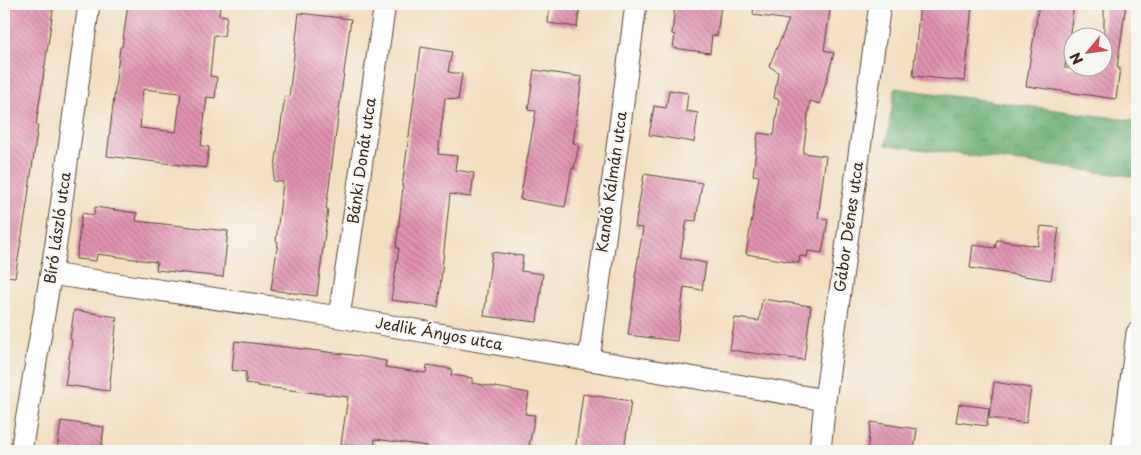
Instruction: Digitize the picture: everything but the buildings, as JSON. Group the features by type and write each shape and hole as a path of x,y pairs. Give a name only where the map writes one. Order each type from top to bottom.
{"street":[{"name":"Bíró László utca","path":"21,451 51,274 90,4"},
{"name":"Bánki Donát utca","path":"339,317 385,4"},
{"name":"Kandó Kálmán utca","path":"589,360 636,4"},
{"name":"Gábor Dénes utca","path":"820,451 825,400 880,4"},
{"name":"Jedlik Ányos utca","path":"51,274 339,317 825,400"},
{"path":"1122,451 1137,333"}],"green space":[{"path":"895,88 1137,121 1137,177 886,145"}]}
